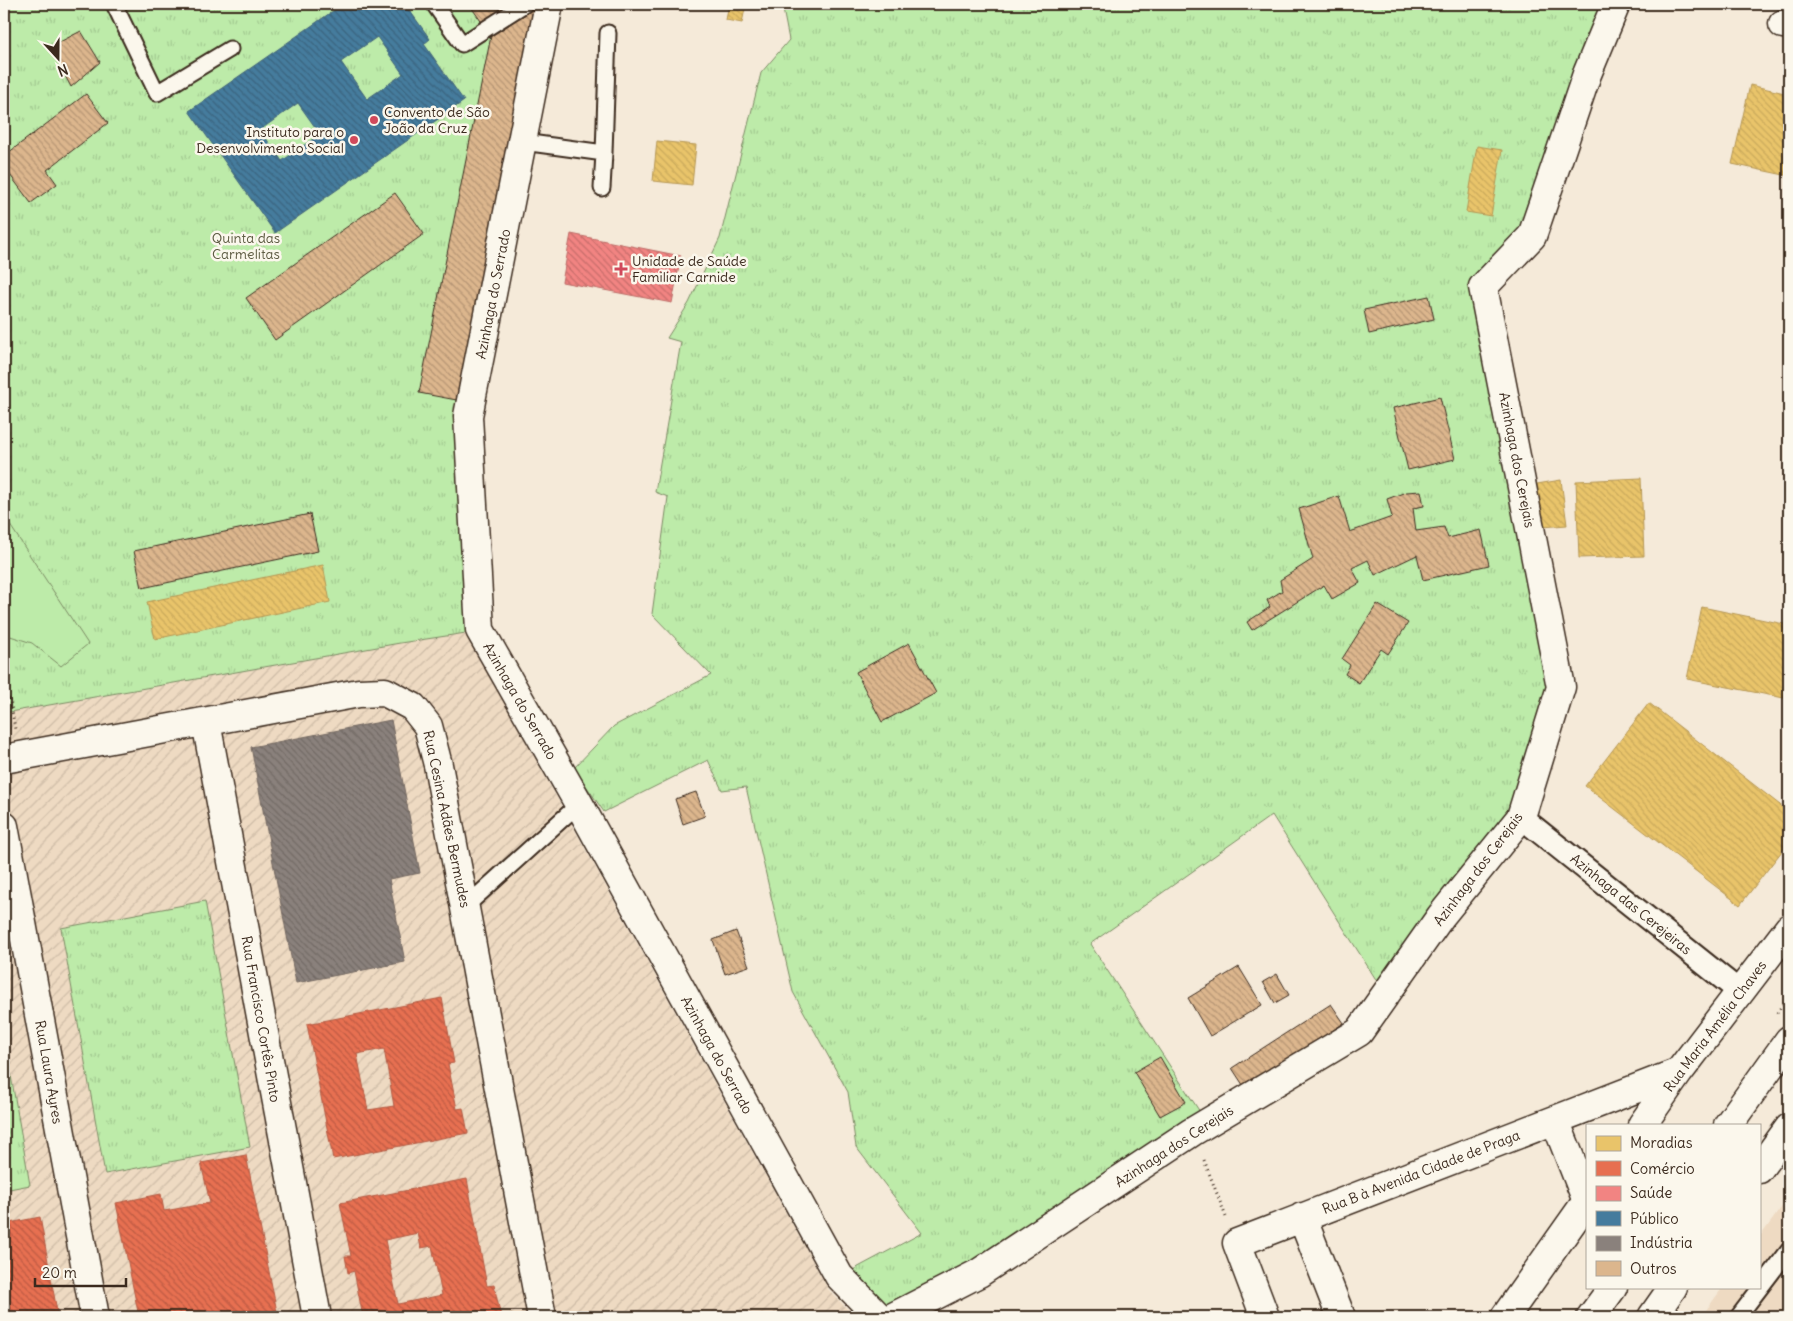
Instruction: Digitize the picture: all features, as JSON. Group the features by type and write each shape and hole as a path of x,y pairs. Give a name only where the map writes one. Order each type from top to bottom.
{"street":[{"name":"Azinhaga do Serrado","path":"549,4 468,416 480,630 579,804 839,1276 879,1317"},
{"name":"Azinhaga dos Cerejais","path":"893,1317 979,1273 1192,1132 1359,1032 1441,916 1522,817 1561,687 1483,287 1532,236 1587,74 1616,4"},
{"name":"Rua Cesina Adães Bermudes","path":"4,759 359,693 385,692 413,707 428,726 438,765 542,1317"},
{"name":"Rua Francisco Cortês Pinto","path":"206,722 317,1317"},
{"name":"Azinhaga das Cerejeiras","path":"1522,817 1740,992"},
{"name":"Rua Laura Ayres","path":"4,826 95,1317"},
{"name":"Rua Maria Amélia Chaves","path":"1643,1124 1679,1072 1789,928"},
{"path":"1729,1124 1789,1040"},
{"name":"Rua B à Avenida Cidade de Praga","path":"1237,1243 1679,1072"},
{"path":"1555,1120 1586,1198"},
{"path":"1760,1168 1789,1128"},
{"path":"1505,1317 1586,1202"},
{"path":"1302,1217 1341,1317"},
{"path":"1237,1243 1265,1317"},
{"path":"1591,1317 1612,1288"},
{"path":"1652,1317 1672,1288"}],"lane":[{"path":"114,4 157,93 230,49"},
{"path":"434,4 462,44 525,4"},
{"path":"602,188 608,33"},
{"path":"523,142 604,153"},
{"path":"466,906 579,804"},
{"path":"1738,1317 1789,1250"}],"path":[{"path":"1192,1132 1237,1243"}],"shaded area":[{"path":"466,633 828,1289 855,1317 4,1317 4,713"},
{"path":"1789,1197 1789,1317 1701,1317 1722,1288 1760,1288 1760,1237"}],"green space":[{"name":"Quinta das Carmelitas","path":"4,4 541,4 459,454 466,633 4,713"},
{"path":"782,4 1604,4 1522,225 1470,287 1549,684 1512,810 1382,989 1272,815 1090,944 1202,1115 947,1278 900,1304 879,1304 849,1272 922,1233 856,1147 848,1092 793,992 746,787 722,790 708,760 604,812 574,768 614,726 711,675 652,614 668,497 655,492 681,342 667,338 689,303 720,238 761,73 789,40"},
{"path":"4,516 88,644 61,666 32,643 4,634"},
{"path":"205,901 250,1147 105,1174 61,928"},
{"path":"4,1035 30,1185 4,1190"}],"building: Moradias":[{"path":"729,4 746,4 742,23 726,20"},
{"path":"1750,85 1789,94 1789,176 1732,164"},
{"path":"657,141 696,145 692,185 653,181"},
{"path":"1477,146 1502,150 1491,216 1466,212"},
{"path":"1641,478 1644,556 1579,558 1576,481"},
{"path":"1561,480 1567,525 1543,527 1537,484"},
{"path":"323,565 330,602 155,639 147,602"},
{"path":"1702,607 1789,625 1789,699 1687,679"},
{"path":"1649,703 1789,812 1789,842 1740,905 1585,786"}],"building: Comércio":[{"path":"442,998 454,1063 448,1064 457,1109 463,1108 468,1133 333,1159 307,1024","holes":["384,1049 394,1106 368,1110 357,1054"]},
{"path":"246,1155 278,1317 139,1317 116,1203 161,1194 164,1211 210,1203 201,1163"},
{"path":"467,1179 487,1286 494,1285 501,1317 363,1317 354,1271 348,1273 345,1256 351,1256 340,1203","holes":["418,1233 421,1248 432,1246 442,1295 398,1304 385,1240"]},
{"path":"40,1217 58,1317 4,1317 4,1224"}],"building: Saúde":[{"name":"Unidade de Saúde Familiar Carnide","path":"571,234 681,256 672,303 562,282"}],"building: Público":[{"name":"Convento de São João da Cruz","path":"343,4 405,4 430,39 424,44 464,101 275,233 189,111","holes":["377,37 403,74 367,99 341,62","298,103 320,134 282,161 260,130"]}],"building: Indústria":[{"path":"391,720 420,873 389,879 405,962 296,983 251,747"}],"building: Outros":[{"path":"469,4 513,4 483,24"},
{"path":"539,4 462,401 419,393 492,31"},
{"path":"81,31 100,62 71,87 50,47"},
{"path":"86,94 108,123 47,170 57,184 31,203 4,167 4,156"},
{"path":"395,193 424,234 275,340 246,298"},
{"path":"1429,296 1434,319 1369,334 1364,310"},
{"path":"1440,397 1455,459 1408,470 1393,408"},
{"path":"1421,491 1424,506 1413,508 1416,531 1444,527 1448,538 1481,530 1489,565 1423,580 1417,555 1375,575 1368,560 1352,568 1360,583 1332,599 1324,585 1252,630 1247,622 1270,607 1267,600 1282,591 1280,580 1313,559 1299,509 1339,496 1350,532 1392,517 1387,499 1406,492"},
{"path":"310,514 318,551 142,588 134,551"},
{"path":"1377,604 1408,623 1388,654 1381,649 1359,683 1345,674 1350,665 1342,659"},
{"path":"909,643 936,693 882,722 856,672"},
{"path":"696,792 705,816 683,824 675,799"},
{"path":"736,931 749,966 725,974 713,940"},
{"path":"1239,967 1262,1005 1210,1036 1188,998"},
{"path":"1277,974 1289,995 1275,1003 1263,982"},
{"path":"1331,1004 1344,1023 1245,1088 1232,1068"},
{"path":"1160,1057 1186,1102 1160,1116 1134,1072"}],"place":[{"name":"Convento de São João da Cruz","path":"374,120"},
{"name":"Instituto para o Desenvolvimento Social","path":"354,140"},
{"name":"Unidade de Saúde Familiar Carnide","path":"621,269"}]}
